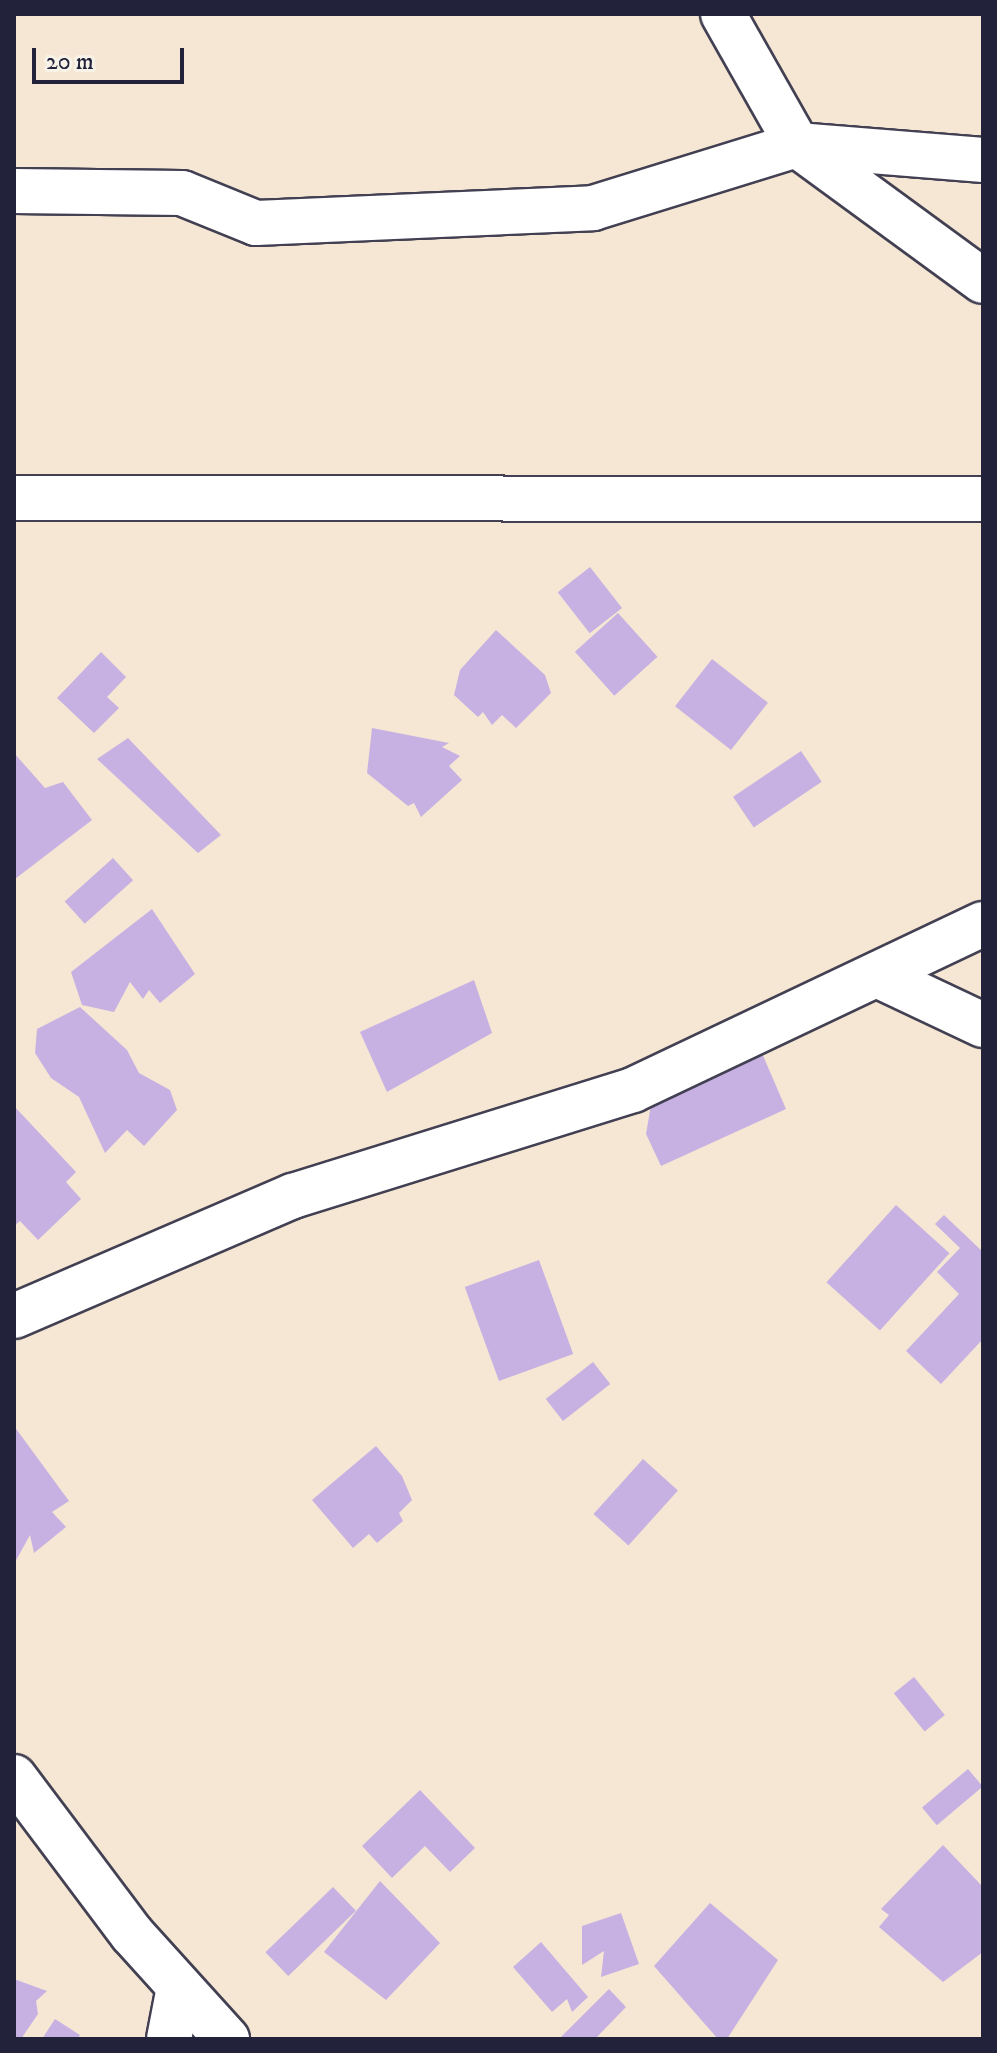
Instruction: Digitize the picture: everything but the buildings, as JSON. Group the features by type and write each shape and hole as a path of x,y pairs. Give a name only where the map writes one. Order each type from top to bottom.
{"street":[{"path":"723,14 797,145 983,281"},
{"path":"14,191 182,193 256,223 593,208 797,145 983,160"},
{"path":"14,498 983,499"},
{"path":"14,1316 293,1196 633,1090 983,924"},
{"path":"877,975 983,1025"},
{"path":"14,1777 179,1987 227,2039"},
{"path":"169,2039 179,1987"}]}
